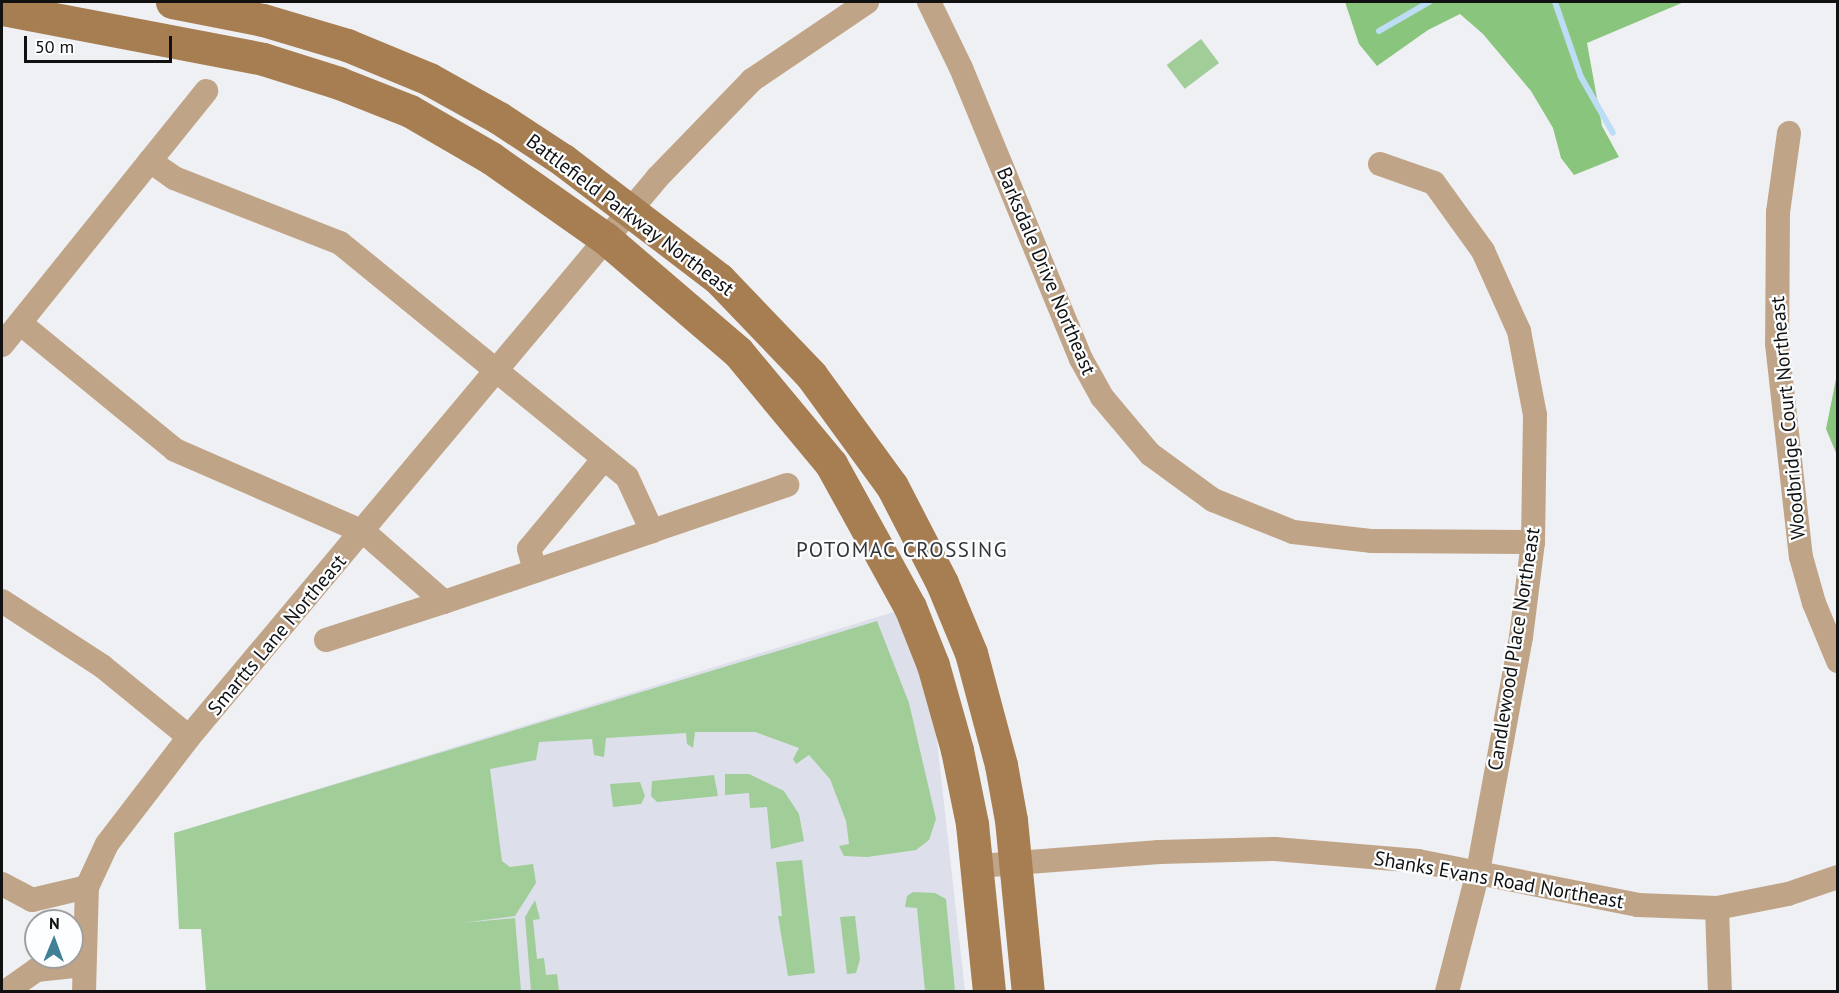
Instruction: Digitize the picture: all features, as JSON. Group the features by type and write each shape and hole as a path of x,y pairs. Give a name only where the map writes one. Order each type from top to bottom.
{"main road":[{"name":"Battlefield Parkway Northeast","path":"172,2 305,30 390,61 522,132 719,279 772,330 859,436 891,486 942,583 971,653 1001,765 1016,864 1028,992"},
{"name":"Battlefield Parkway Northeast","path":"2,9 263,59 371,94 491,158 606,238 657,279 761,376 831,464 857,505 910,607 933,665 957,750 978,866 989,992"}],"street":[{"name":"Smartts Lane Northeast","path":"84,965 87,887 107,844 189,737 364,532 495,370 630,211 752,80 867,2"},
{"name":"Barksdale Drive Northeast","path":"929,2 962,68 1081,359 1102,397 1150,454 1213,500 1256,520 1293,532 1372,540 1533,542"},
{"path":"2,345 206,91"},
{"name":"Woodbridge Court Northeast","path":"1789,133 1778,212 1777,344 1801,556 1814,603 1838,661"},
{"path":"150,161 174,178 340,243 603,460 627,477 652,531"},
{"name":"Candlewood Place Northeast","path":"1380,164 1434,183 1462,219 1504,291 1529,372 1535,416 1533,542 1521,637 1478,872 1447,992"},
{"name":"Smartts Lane Northeast","path":"20,323 176,450 364,532"},
{"path":"535,571 529,549 603,460"},
{"path":"326,640 787,486"},
{"path":"364,532 444,602"},
{"path":"2,601 102,666 189,737"},
{"name":"Shanks Evans Road Northeast","path":"978,866 1169,851 1275,849 1418,861 1638,905 1717,908 1788,894 1838,877"},
{"path":"2,884 32,900 87,887"},
{"path":"1717,908 1720,992"},
{"path":"5,992 36,970 46,969"},
{"name":"Smartts Lane Northeast","path":"84,969 84,992"}],"shaded area":[{"path":"900,610 934,714 965,991 210,991 210,822"}],"green space":[{"path":"1345,2 1684,2 1587,43 1602,126 1619,157 1574,175 1561,158 1553,128 1531,91 1483,34 1460,14 1428,30 1377,66 1359,44"},
{"path":"1201,39 1219,63 1185,89 1167,65"},
{"path":"1837,374 1837,455 1826,429"},
{"path":"877,621 909,703 936,819 929,840 916,850 867,857 844,856 839,846 849,844 846,821 830,779 809,755 796,764 793,759 799,748 755,732 695,732 693,748 687,744 686,733 606,738 604,757 594,755 592,739 539,742 536,760 490,769 502,861 510,867 533,864 536,883 515,916 461,923 515,918 521,991 206,991 201,929 179,929 174,833"},
{"path":"725,774 749,774 784,791 799,814 804,841 771,849 767,807 750,808 749,793 725,795"},
{"path":"714,775 718,796 657,802 651,796 652,781"},
{"path":"640,782 645,796 641,804 613,807 610,784"},
{"path":"802,860 815,973 788,976 778,916 782,916 776,862"},
{"path":"913,892 935,893 946,899 955,991 925,991 917,908 905,907 907,896"},
{"path":"535,900 540,919 533,920 537,959 544,958 546,975 557,974 559,991 531,991 525,917"},
{"path":"855,916 860,959 856,973 847,974 840,917"}],"waterway":[{"path":"1379,31 1429,2"},
{"path":"1555,2 1581,77 1613,133"}],"district":[{"name":"POTOMAC CROSSING","path":"902,550"}]}
